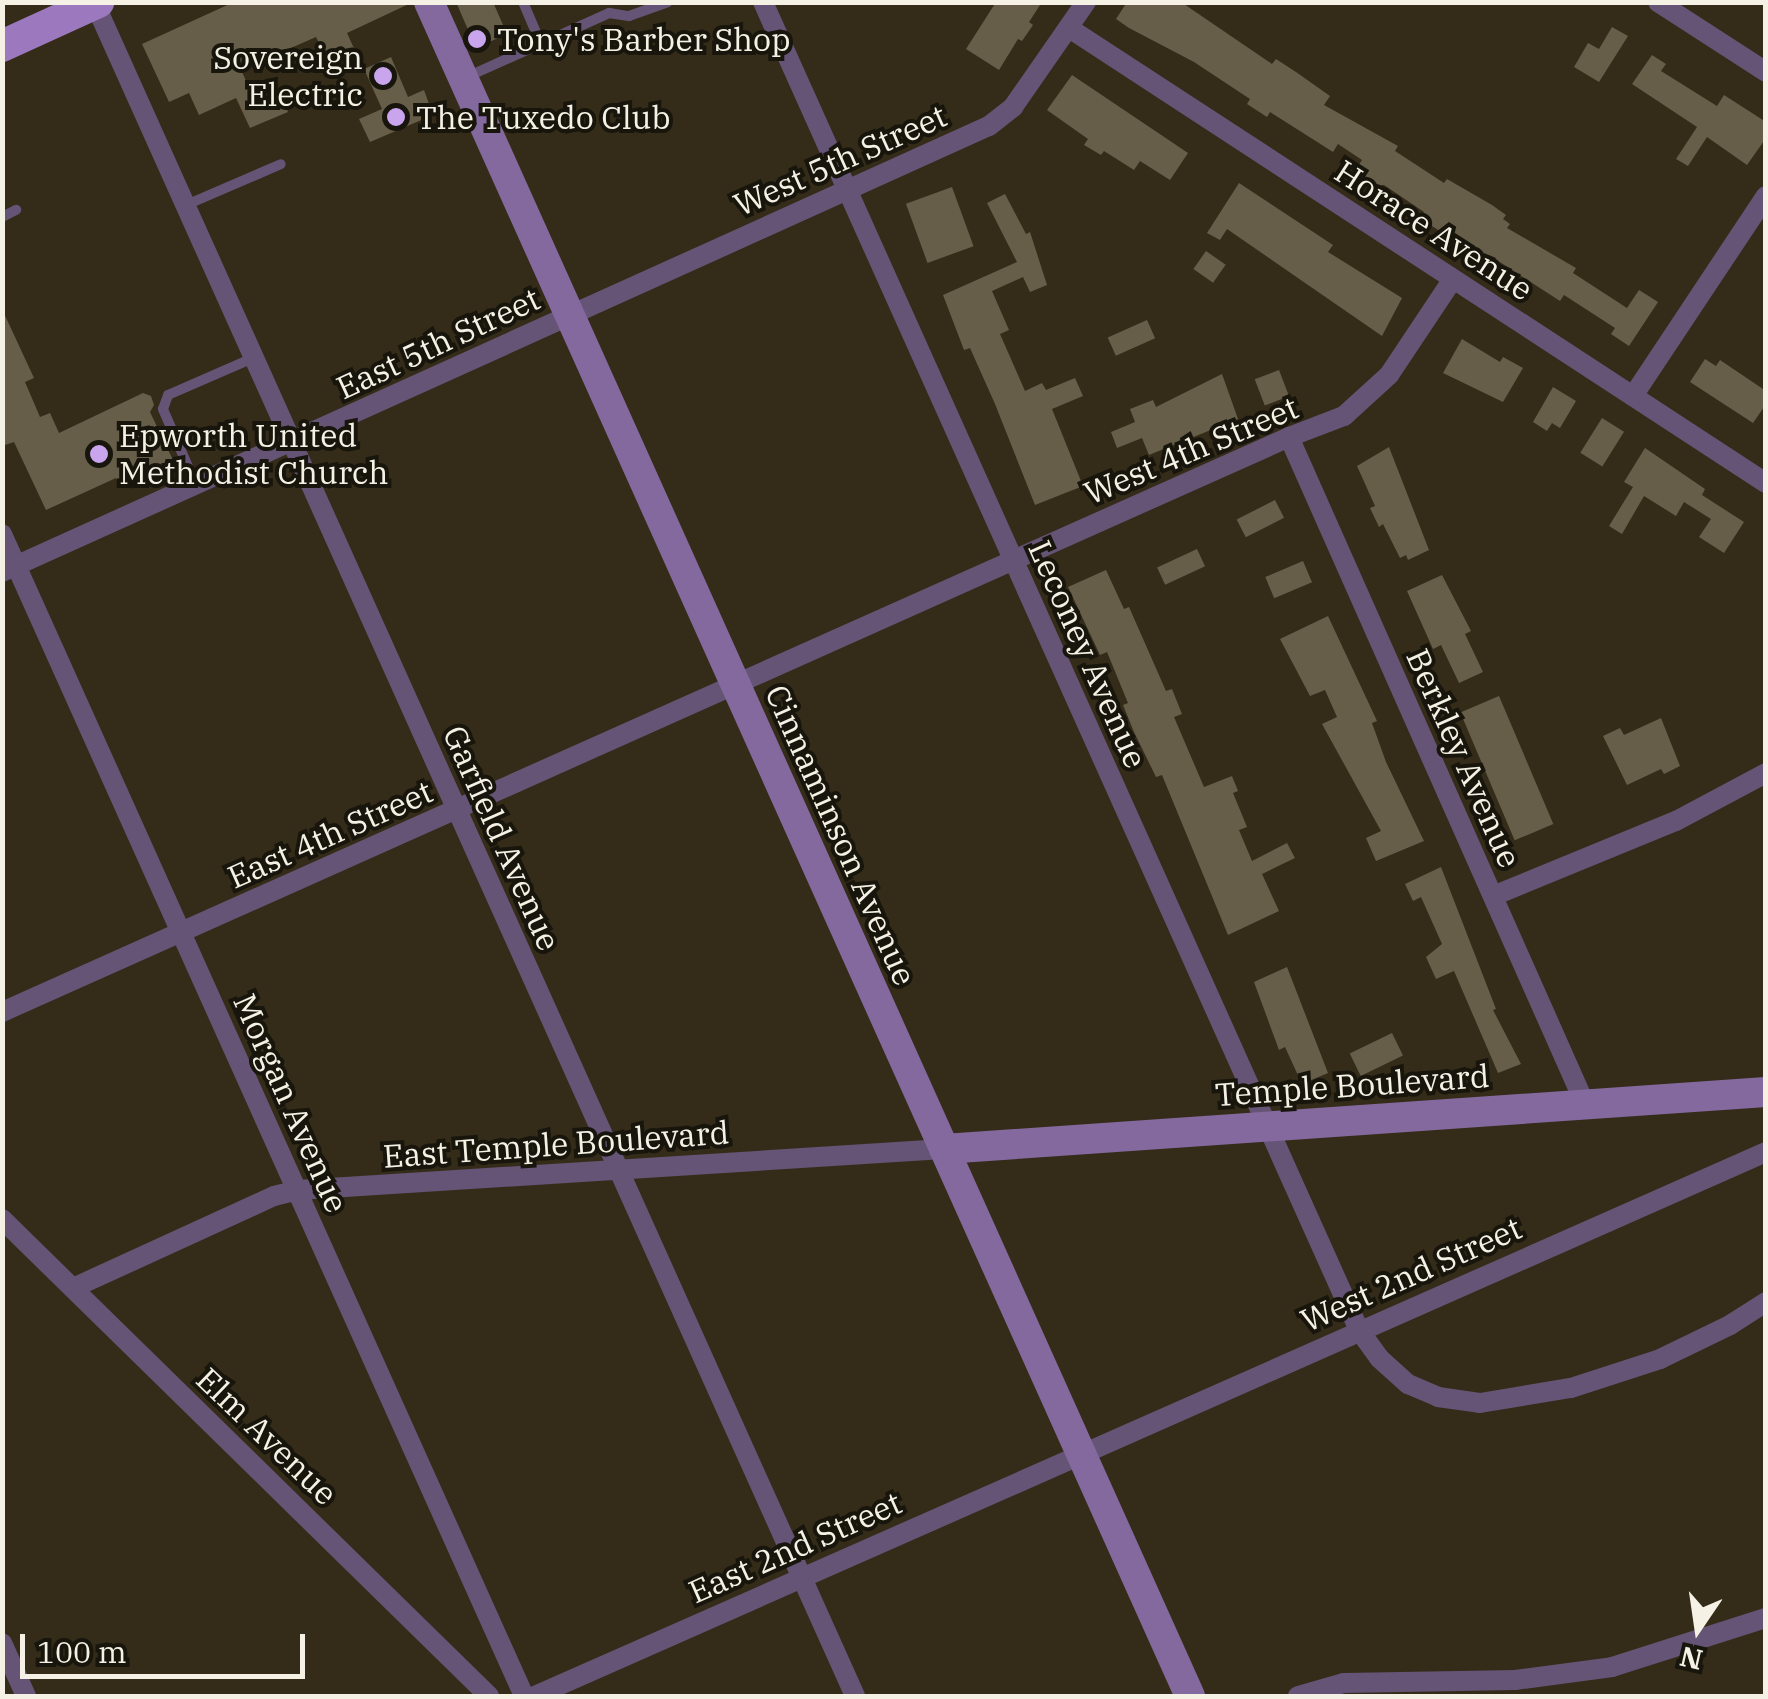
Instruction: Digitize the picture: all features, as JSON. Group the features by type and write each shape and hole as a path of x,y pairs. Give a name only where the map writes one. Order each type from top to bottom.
{"main road":[{"path":"2,46 96,3"}],"street":[{"name":"Cinnaminson Avenue","path":"429,2 1190,1696"},
{"name":"Leconey Avenue","path":"763,2 1358,1330 1379,1358 1408,1384 1438,1397 1480,1402 1571,1388 1660,1359 1730,1325 1766,1302"},
{"name":"West 5th Street","path":"570,315 997,121 1013,107 1086,2"},
{"name":"Garfield Avenue","path":"96,3 855,1696"},
{"path":"1673,5 1766,72"},
{"name":"Horace Avenue","path":"1069,28 1766,483"},
{"path":"1633,396 1766,196"},
{"name":"West 4th Street","path":"736,686 1288,437 1344,416 1380,385 1453,279"},
{"name":"East 5th Street","path":"10,569 570,315"},
{"name":"Berkley Avenue","path":"1288,437 1585,1104"},
{"name":"Morgan Avenue","path":"2,534 10,569 182,932 524,1696"},
{"name":"East 4th Street","path":"2,1012 736,686"},
{"path":"1492,896 1676,821 1766,774"},
{"name":"Temple Boulevard","path":"944,1149 1766,1092"},
{"name":"East Temple Boulevard","path":"72,1288 274,1196 298,1190 944,1149"},
{"name":"West 2nd Street","path":"1080,1453 1766,1152"},
{"name":"Elm Avenue","path":"2,1219 489,1696"},
{"name":"East 2nd Street","path":"535,1696 1080,1453"},
{"path":"1298,1696 1344,1683 1516,1680 1612,1667 1766,1618"},
{"path":"2,1643 26,1696"}],"lane":[{"path":"523,2 541,44"},
{"path":"463,78 541,44 609,8 641,14 668,2"},
{"path":"186,205 281,164"},
{"path":"2,217 16,210"},
{"path":"196,486 163,409 168,394 253,358"}],"building":[{"path":"234,2 411,3 347,33 357,55 331,68 316,37 284,51 287,57 270,64 264,51 238,63 256,103 279,92 288,112 250,128 236,98 199,115 189,93 169,102 142,44"},
{"path":"456,2 493,2 507,34 476,48"},
{"path":"996,2 1042,2 1029,22 1033,25 1022,41 1018,39 999,70 966,49"},
{"path":"1127,2 1181,2 1272,64 1276,59 1330,96 1324,105 1398,146 1395,151 1444,183 1447,179 1492,205 1506,215 1503,219 1510,224 1507,228 1576,268 1573,273 1627,308 1639,290 1658,302 1629,346 1611,334 1615,328 1564,295 1560,301 1489,255 1485,261 1420,218 1424,212 1384,185 1371,186 1353,174 1362,160 1338,144 1333,152 1270,112 1267,117 1247,104 1250,99 1194,62 1129,28 1116,19"},
{"path":"1612,27 1628,36 1599,82 1574,67 1588,43 1599,49"},
{"path":"1652,55 1666,64 1661,71 1717,106 1724,95 1766,122 1766,138 1747,165 1707,137 1688,166 1676,159 1697,127 1632,84"},
{"path":"391,57 408,97 424,90 433,115 370,142 359,119 382,109 364,69"},
{"path":"1072,75 1188,153 1170,180 1140,161 1134,170 1104,151 1101,155 1084,145 1088,139 1047,110"},
{"path":"1239,183 1333,245 1328,252 1402,298 1382,336 1227,229 1220,240 1207,233"},
{"path":"952,187 974,246 928,263 906,204"},
{"path":"1005,194 1026,234 1030,232 1047,285 1030,292 1023,277 992,291 1009,330 1000,334 1025,391 1042,383 1046,390 1075,378 1083,396 1052,409 1083,486 1035,505 995,404 970,348 964,350 943,295 1017,262 987,203"},
{"path":"1206,251 1226,265 1213,283 1193,269"},
{"name":"Epworth United Methodist Church","path":"2,309 34,378 25,382 40,417 50,413 59,433 143,393 151,396 154,405 150,412 173,460 119,485 116,478 46,510 14,442 2,446"},
{"path":"1147,320 1155,338 1116,356 1108,337"},
{"path":"1462,339 1500,362 1503,357 1523,368 1503,402 1443,373"},
{"path":"1705,359 1716,366 1720,360 1766,391 1766,404 1753,423 1690,382"},
{"path":"1279,370 1289,396 1265,405 1255,379"},
{"path":"1222,374 1238,419 1149,455 1142,438 1117,448 1111,432 1135,422 1130,409 1153,400 1156,407"},
{"path":"1553,387 1576,401 1560,428 1552,423 1547,431 1533,422"},
{"path":"1602,418 1624,432 1602,467 1580,453"},
{"path":"1389,447 1429,550 1408,560 1406,555 1400,558 1383,524 1379,527 1370,508 1375,506 1357,466"},
{"path":"1645,448 1705,489 1702,495 1744,522 1724,553 1699,537 1711,519 1684,502 1676,516 1644,496 1622,534 1609,526 1633,487 1624,482"},
{"path":"1275,500 1284,518 1246,537 1237,520"},
{"path":"1197,549 1205,566 1165,585 1157,568"},
{"path":"1303,561 1312,582 1274,598 1265,577"},
{"path":"1106,570 1124,609 1129,607 1166,691 1172,689 1182,714 1174,717 1204,787 1232,776 1238,791 1233,793 1247,827 1239,830 1252,861 1287,843 1295,858 1262,874 1279,911 1228,935 1162,775 1156,777 1134,732 1123,705 1128,703 1107,652 1100,655 1068,587"},
{"path":"1442,575 1471,631 1465,634 1483,672 1459,683 1441,645 1433,649 1407,591"},
{"path":"1328,616 1377,721 1372,723 1386,762 1424,841 1376,861 1366,838 1381,831 1322,724 1337,717 1325,690 1310,696 1280,639"},
{"path":"1499,696 1553,824 1515,840 1460,712"},
{"path":"1661,718 1680,766 1664,774 1661,769 1627,785 1603,736 1620,728 1624,735"},
{"path":"1441,867 1496,1009 1493,1010 1521,1064 1498,1073 1454,971 1436,979 1426,957 1442,944 1421,897 1413,901 1405,884"},
{"path":"1287,967 1328,1073 1302,1084 1285,1047 1279,1050 1254,982"},
{"path":"1392,1033 1403,1055 1361,1076 1350,1054"}],"place":[{"name":"Tony's Barber Shop","path":"477,39"},
{"name":"Sovereign Electric","path":"383,76"},
{"name":"The Tuxedo Club","path":"396,117"},
{"name":"Epworth United Methodist Church","path":"99,454"}]}
